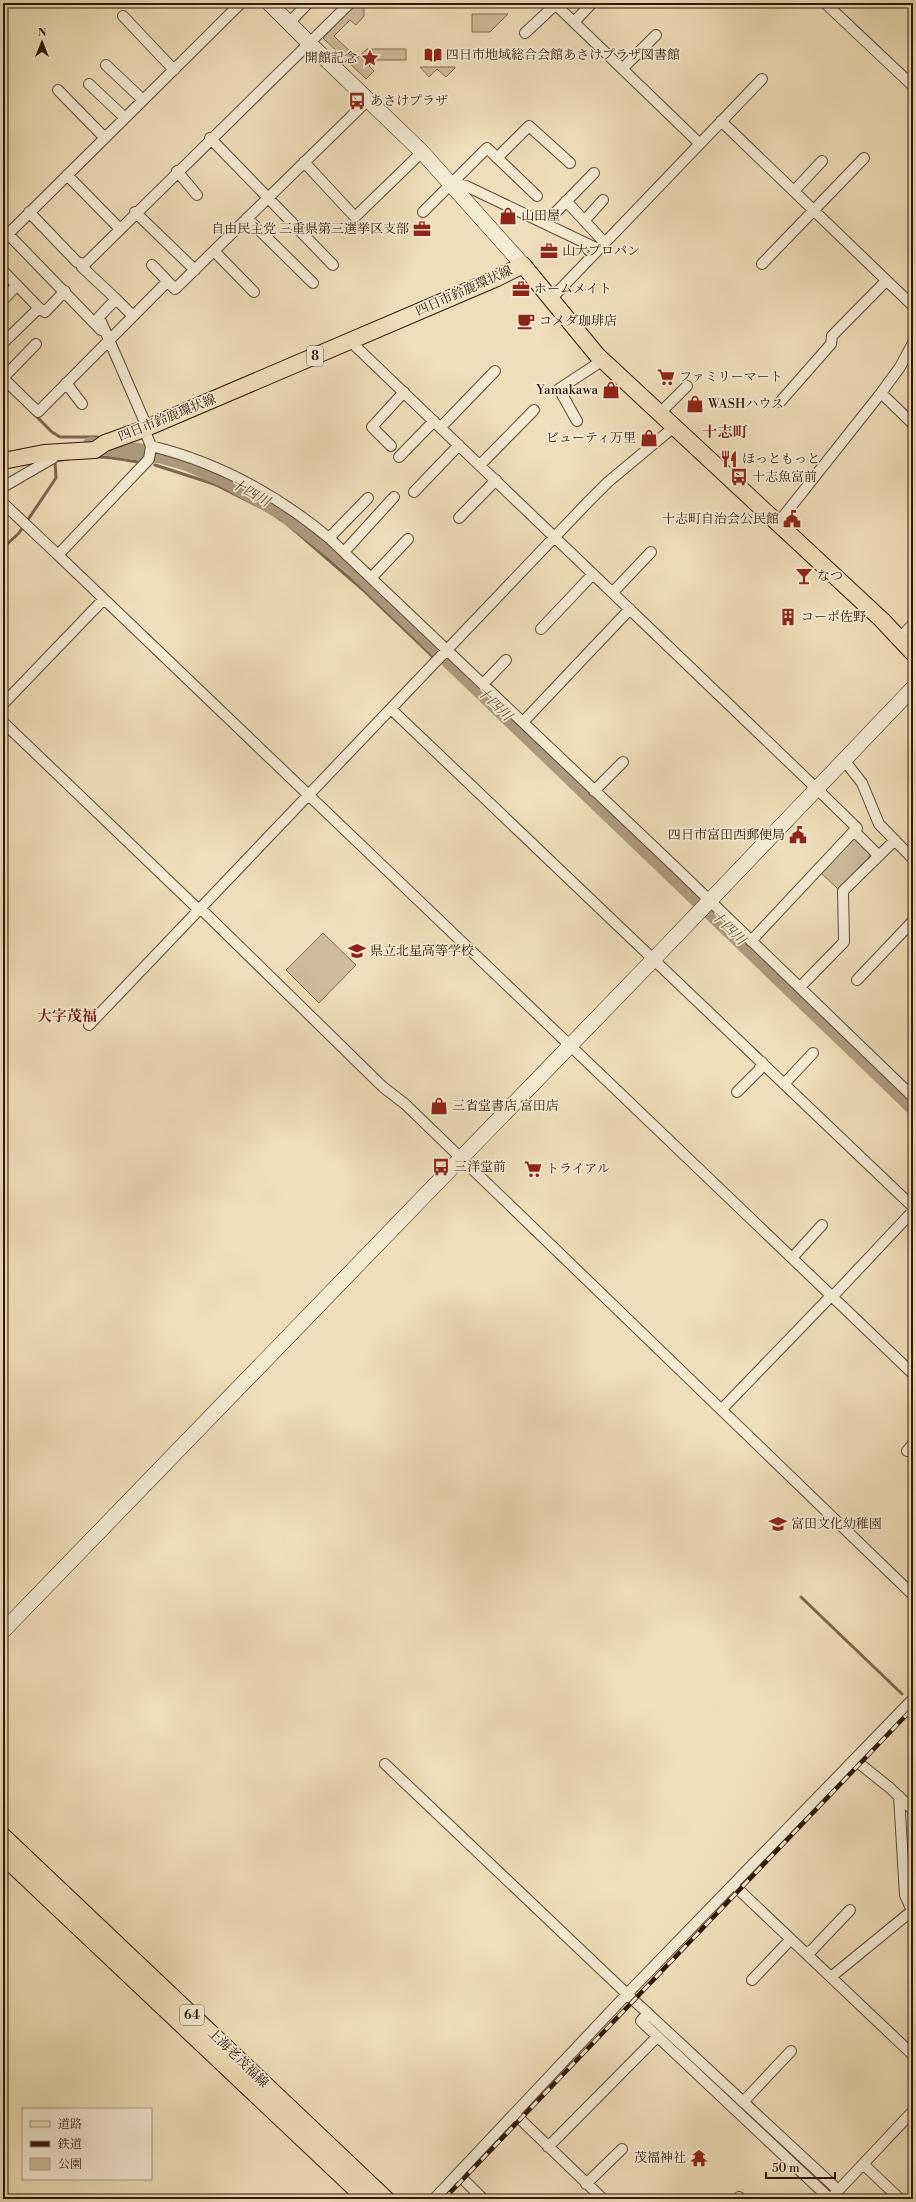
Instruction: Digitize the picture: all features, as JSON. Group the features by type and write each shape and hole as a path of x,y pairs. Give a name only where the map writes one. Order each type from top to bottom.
{"main road":[{"name":"四日市鈴鹿環状線","path":"3,461 58,451 100,446 146,428 495,279 523,265 603,360 778,522 832,576 882,620 898,640 913,653"},
{"name":"上海老茂福線","path":"3,1836 380,2198"},
{"name":"上海老茂福線","path":"3,1856 310,2146 380,2198"},
{"path":"310,2146 312,2156 354,2199"}],"street":[{"path":"110,338 65,291 5,236 241,3"},
{"path":"269,3 422,152 452,183 523,265"},
{"path":"289,23 308,3"},
{"path":"133,316 82,267 84,264 176,171 310,44 350,3"},
{"path":"574,22 592,3"},
{"path":"525,33 555,4 699,143"},
{"path":"830,5 913,86"},
{"path":"123,16 174,70"},
{"path":"623,68 656,35"},
{"path":"106,65 143,100"},
{"path":"551,299 762,78"},
{"path":"89,84 125,118"},
{"path":"58,90 101,134 106,136"},
{"path":"152,265 175,289 368,100"},
{"path":"721,121 913,306"},
{"path":"497,158 529,126 570,163"},
{"path":"210,138 333,265"},
{"path":"423,212 487,148 537,196"},
{"path":"304,162 355,217 422,152"},
{"path":"762,264 864,158"},
{"path":"794,191 822,161"},
{"path":"176,171 197,195"},
{"path":"553,215 594,173"},
{"path":"67,175 119,228"},
{"path":"452,183 466,186 601,246"},
{"path":"585,220 603,200"},
{"path":"566,201 585,220 601,246"},
{"path":"29,212 77,262 84,264"},
{"path":"135,212 195,270"},
{"path":"247,218 312,283"},
{"path":"214,251 254,292"},
{"path":"3,271 39,308 45,312 65,291"},
{"path":"780,402 831,344 832,336 886,281"},
{"path":"36,344 3,378 38,412 167,282"},
{"path":"3,300 17,285"},
{"path":"58,555 149,459 151,446 146,428 110,338 99,317 116,300"},
{"path":"3,344 39,308"},
{"path":"350,341 857,828 751,941"},
{"path":"778,522 881,393 900,367 913,342"},
{"path":"577,421 559,389 603,360"},
{"path":"399,457 438,424 495,371"},
{"path":"66,383 82,404"},
{"path":"660,413 687,386"},
{"path":"390,446 372,427 404,392"},
{"path":"881,393 913,424"},
{"path":"480,465 534,410"},
{"path":"89,1025 608,482 674,427"},
{"path":"414,492 459,445"},
{"path":"151,446 203,463 262,490 301,515 329,538 484,684 594,792 913,1096"},
{"path":"3,487 53,458 58,451"},
{"path":"459,518 496,480"},
{"path":"344,552 394,497"},
{"path":"329,538 368,498"},
{"path":"3,503 309,794 913,1374"},
{"path":"372,577 408,539"},
{"path":"612,592 651,552"},
{"path":"541,629 593,574"},
{"path":"3,704 104,598"},
{"path":"523,722 630,609"},
{"path":"898,640 913,624"},
{"path":"484,684 506,660"},
{"path":"4,1628 460,1160 913,688"},
{"path":"391,709 913,1207"},
{"path":"3,722 722,1409 913,1595"},
{"path":"844,760 862,783 879,824 911,853"},
{"path":"594,792 623,762"},
{"path":"854,831 878,855"},
{"path":"800,987 844,942 843,891 895,840"},
{"path":"857,980 913,921"},
{"path":"784,1084 813,1053"},
{"path":"737,1092 759,1070 762,1062"},
{"path":"722,1409 913,1211"},
{"path":"792,1258 822,1225"},
{"path":"434,2199 627,1994 913,1699"},
{"path":"385,1764 627,1994 646,2015 743,2102 833,2195"},
{"path":"860,1764 899,1796 913,1810"},
{"path":"831,1977 912,1912 905,1896 899,1796"},
{"path":"739,1890 913,2055"},
{"path":"806,1953 812,1950 850,1910"},
{"path":"752,1980 791,1939"},
{"path":"646,2015 641,2021 657,2037 833,2195"},
{"path":"548,2147 657,2037"},
{"path":"743,2102 791,2051"},
{"path":"833,2195 913,2111"},
{"path":"520,2119 602,2199"},
{"path":"586,2184 622,2149"},
{"path":"863,2164 900,2199"},
{"path":"458,2174 483,2199"}],"green space":[{"path":"356,3 372,3 364,5 364,16 356,25 350,20 334,36 357,58 367,49 406,49 406,60 375,60 369,66 374,71 366,79 323,38"},
{"path":"472,14 508,14 490,32 472,32"},
{"path":"420,67 455,68 446,77 437,69 429,77"},
{"path":"853,839 856,839 870,852 870,856 838,889 820,872"},
{"path":"323,933 356,965 319,1003 286,970"}],"waterway":[{"path":"34,414 52,432 60,437 98,437"},
{"name":"十四川","path":"91,445 161,455 186,462 226,480 285,513 345,560 913,1106"},
{"name":"十四川","path":"117,446 126,450"},
{"path":"95,457 139,462"},
{"path":"3,548 19,533 56,478 55,461 68,459"},
{"path":"155,465 214,484 266,510 286,523 362,589 434,658"},
{"path":"801,1597 902,1694"},
{"path":"683,2053 837,2199"}],"railway":[{"path":"444,2199 913,1708"}],"place":[{"name":"四日市地域総合会館あさけプラザ図書館","path":"433,55"},
{"name":"開館記念","path":"370,58"},
{"name":"あさけプラザ","path":"357,101"},
{"name":"山田屋","path":"508,216"},
{"name":"自由民主党 三重県第三選挙区支部","path":"422,229"},
{"name":"山大プロパン","path":"549,251"},
{"name":"ホームメイト","path":"521,289"},
{"name":"コメダ珈琲店","path":"526,321"},
{"name":"ファミリーマート","path":"666,377"},
{"name":"Yamakawa","path":"611,390"},
{"name":"WASHハウス","path":"695,404"},
{"name":"ビューティ万里","path":"649,438"},
{"name":"ほっともっと","path":"729,459"},
{"name":"十志魚富前","path":"739,477"},
{"name":"十志町自治会公民館","path":"792,519"},
{"name":"なつ","path":"804,576"},
{"name":"コーポ佐野","path":"788,617"},
{"name":"四日市富田西郵便局","path":"798,835"},
{"name":"県立北星高等学校","path":"357,951"},
{"name":"三省堂書店 富田店","path":"439,1106"},
{"name":"三洋堂前","path":"441,1167"},
{"name":"トライアル","path":"533,1169"},
{"name":"富田文化幼稚園","path":"778,1524"},
{"name":"茂福神社","path":"699,2158"}],"district":[{"name":"十志町","path":"725,432"},
{"name":"大字茂福","path":"67,1016"}]}
